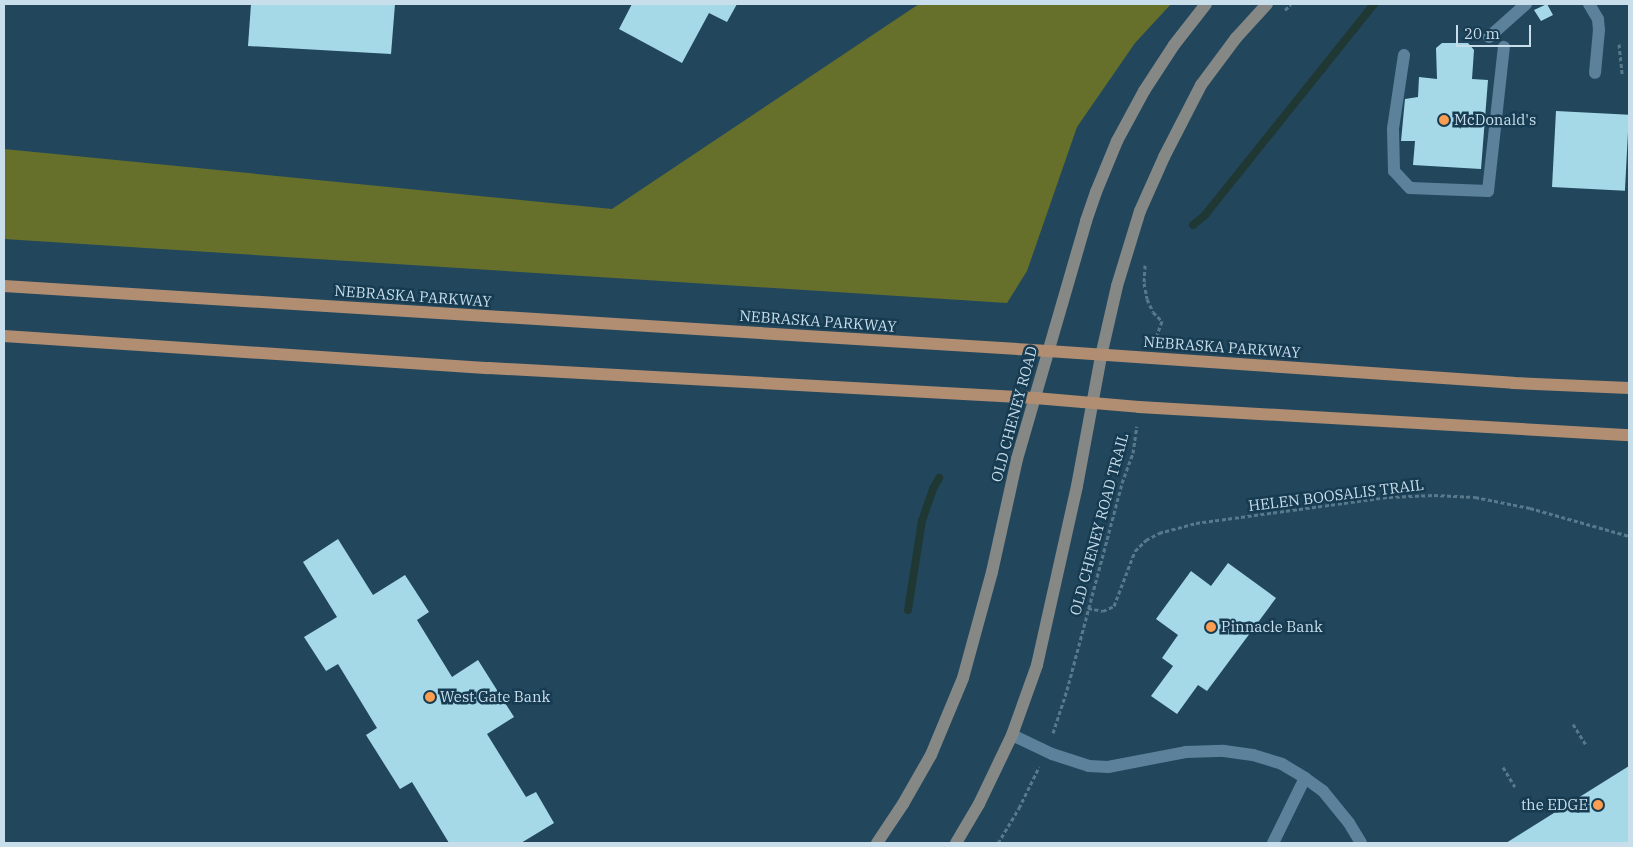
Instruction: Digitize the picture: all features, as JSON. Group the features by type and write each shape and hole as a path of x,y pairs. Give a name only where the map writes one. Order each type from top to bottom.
{"main road":[{"name":"OLD CHENEY ROAD","path":"877,843 918,780 943,730 960,686 974,642 1017,459 1034,398 1086,221 1117,141 1159,67 1206,4"},
{"path":"956,843 979,804 1012,734 1034,673 1045,632 1094,403 1101,356 1140,211 1164,157 1201,85 1231,45 1267,4"},
{"name":"NEBRASKA PARKWAY","path":"4,286 1048,351 1513,383 1629,388"},
{"path":"4,336 499,368 1034,398 1139,407 1629,435"}],"lane":[{"path":"1489,37 1526,4"},
{"path":"1589,4 1598,19 1599,30 1595,73"},
{"path":"1404,54 1394,129 1394,170 1410,188 1488,191 1504,47"},
{"path":"1012,734 1047,751 1089,766 1108,767 1186,752 1224,751 1253,755 1282,764 1306,778 1333,802 1362,843"},
{"path":"1273,843 1306,778"}],"path":[{"path":"1278,17 1291,4"},
{"path":"1146,260 1144,283 1148,299 1153,312 1162,322 1149,358"},
{"name":"OLD CHENEY ROAD TRAIL","path":"998,843 1019,808 1047,751 1067,690 1122,482 1133,453 1139,407"},
{"name":"HELEN BOOSALIS TRAIL","path":"1088,608 1103,611 1114,606 1134,551 1159,532 1196,524 1389,497 1434,495 1475,497 1530,508 1629,536"},
{"path":"1573,724 1586,744"},
{"path":"1503,767 1516,787"}],"green space":[{"path":"919,4 1171,4 1135,43 1077,127 1027,271 1007,303 4,239 4,149 612,209"}],"building":[{"path":"251,4 395,4 391,54 248,46"},
{"path":"632,4 737,4 727,22 709,13 682,63 619,29"},
{"path":"1547,4 1553,15 1541,21 1534,10"},
{"name":"McDonald's","path":"1442,43 1468,43 1474,50 1472,79 1488,80 1481,169 1413,165 1415,141 1401,141 1405,99 1418,97 1419,77 1437,79 1436,48"},
{"path":"1556,111 1629,115 1625,191 1552,187"},
{"name":"West Gate Bank","path":"338,539 373,595 405,575 429,612 417,620 452,677 478,660 514,717 487,734 526,797 536,792 554,823 521,843 449,843 412,782 400,789 366,735 377,728 338,664 326,671 304,637 337,617 303,562"},
{"name":"Pinnacle Bank","path":"1228,563 1276,598 1207,691 1198,685 1177,714 1151,696 1173,666 1162,658 1178,635 1156,619 1191,571 1211,586"},
{"name":"the EDGE","path":"1629,766 1629,843 1506,843"}],"waterway":[{"path":"1193,225 1205,215 1374,4"},
{"path":"908,610 922,521 933,489 939,478"}],"place":[{"name":"McDonald's","path":"1444,120"},
{"name":"Pinnacle Bank","path":"1211,627"},
{"name":"West Gate Bank","path":"430,697"},
{"name":"the EDGE","path":"1598,805"}]}
